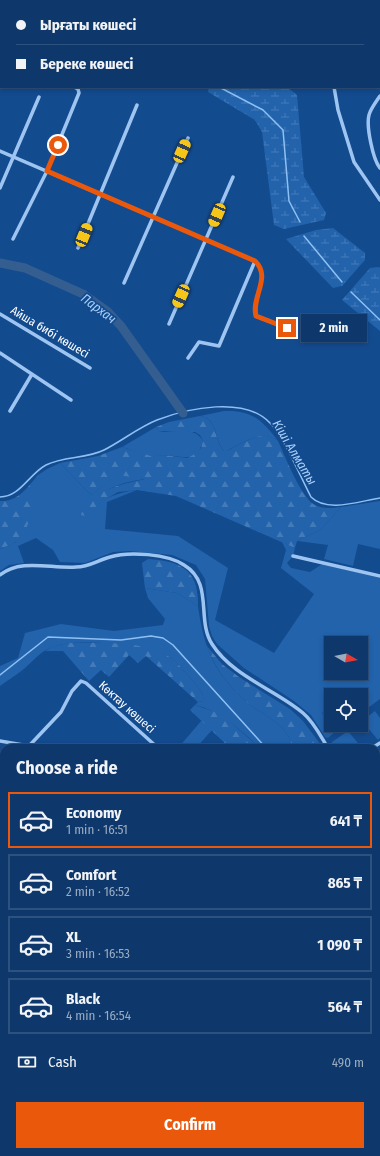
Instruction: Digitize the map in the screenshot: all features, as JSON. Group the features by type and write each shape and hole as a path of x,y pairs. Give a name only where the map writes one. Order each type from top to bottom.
{"street":[{"path":"13,239 47,171 79,93 78,89 76,88"},
{"path":"334,88 338,110 354,162 380,200"},
{"path":"380,96 370,112 368,121 374,159 380,168"},
{"path":"0,188 39,97"},
{"path":"78,248 137,105"},
{"path":"124,283 188,138"},
{"path":"0,151 255,261 259,265 262,275 255,305 256,316 287,328"},
{"path":"169,324 233,177"},
{"path":"188,358 199,342 219,346 255,261"},
{"name":"Айша бибі көшесі","path":"0,314 90,368"},
{"path":"0,353 70,400"},
{"path":"10,411 32,374"},
{"path":"0,576 16,566 90,566 106,558 118,555 154,556 175,560 190,568 199,580 202,587 206,630 216,650 240,671 304,714 325,744"},
{"path":"293,556 380,576"},
{"name":"Көктау көшесі","path":"33,744 59,715 72,691 79,682 82,681 153,744"},
{"path":"0,741 15,744"}],"green space":[{"path":"209,88 288,88 297,95 304,177 326,213 324,220 284,229 274,225 262,132 255,120 208,92"},
{"path":"333,228 365,253 365,260 342,286 333,288 286,239 316,230"},
{"path":"379,267 380,331 342,300 370,268"},
{"path":"224,411 242,412 256,418 267,427 278,441 265,436 252,438 227,451 224,451 218,441 213,425 206,418 200,416"},
{"path":"200,416 206,418 213,425 218,441 224,451 227,451 252,438 259,436 272,437 278,441 294,477 311,502 323,508 341,507 320,530 297,541 295,548 176,496 137,490 118,492 101,502 85,516 81,515 85,506 98,494 117,486 145,479 118,475 91,495 60,463 98,456 122,447 151,456 164,455 187,458 201,448 203,441 200,435 195,432 159,431 156,427 169,422"},
{"path":"156,427 159,431 164,432 191,432 200,437 203,441 197,453 188,457 164,455 151,456 122,447"},
{"path":"60,463 91,495 118,474 147,479 128,482 111,488 103,492 82,511 85,516 101,501 115,495 137,490 107,502 105,529 178,536 228,568 215,620 274,653 314,594 281,568 286,550 282,542 295,548 293,556 287,563 291,568 310,572 322,564 380,578 380,699 368,708 368,688 324,688 324,711 322,713 324,716 324,732 335,732 328,738 325,737 311,715 294,701 244,668 217,644 212,636 209,626 205,579 196,565 172,555 129,551 113,552 85,563 60,562 53,550 36,538 18,546 24,563 9,565 0,571 0,549 16,542 31,498 33,485 38,475"},
{"path":"38,475 33,491 29,520 23,536 17,541 0,549 0,501 6,501 17,497"},
{"path":"380,501 380,549 358,544 353,566 324,559 328,545 297,541 320,530 341,507"},
{"path":"148,559 170,562 179,565 186,570 195,584 198,606 177,593 145,588 142,563"},
{"path":"145,588 177,593 198,606 204,638 211,657 222,676 249,704 282,727 291,744 256,744 238,728 221,716 213,711 195,705 198,702 203,701 203,695 200,689 172,659 155,650 128,645 81,642 59,645 42,653 20,672 0,686 0,666 18,658 25,633 61,624 114,631 163,625 165,619 148,598"},
{"path":"68,643 136,645 161,652 176,662 197,686 203,695 203,701 198,702 146,656 138,663 129,655 109,677 101,670 89,681 63,651 45,651 54,646"},
{"path":"206,645 222,664 239,677 290,709 303,721 320,744 291,744 282,727 249,704 225,680"},
{"path":"195,705 221,714 255,744 226,744 190,710"},
{"path":"375,711 380,718 380,738 378,740 368,728 368,716"},
{"path":"202,720 212,730 200,744 181,744"},
{"path":"349,732 359,744 332,744 332,742"}],"waterway":[{"name":"Пархач","path":"221,88 263,110 283,130 289,201 300,222"},
{"name":"Пархач","path":"304,236 342,282"},
{"name":"Пархач","path":"0,263 25,268 83,294 108,312 121,326 183,413"},
{"name":"Пархач","path":"351,292 380,320"},
{"name":"Кіші Алматы","path":"0,497 7,496 19,489 34,474 46,465 60,460 97,453 157,420 200,409 231,407 246,409 259,415 270,423 281,438 311,497 318,502 344,505 380,498"},
{"path":"0,675 48,637 121,640 151,636 163,638 173,645 262,744"}],"route":[{"path":"58,145 47,171 255,261 259,265 262,275 255,305 256,316 287,328"}]}
